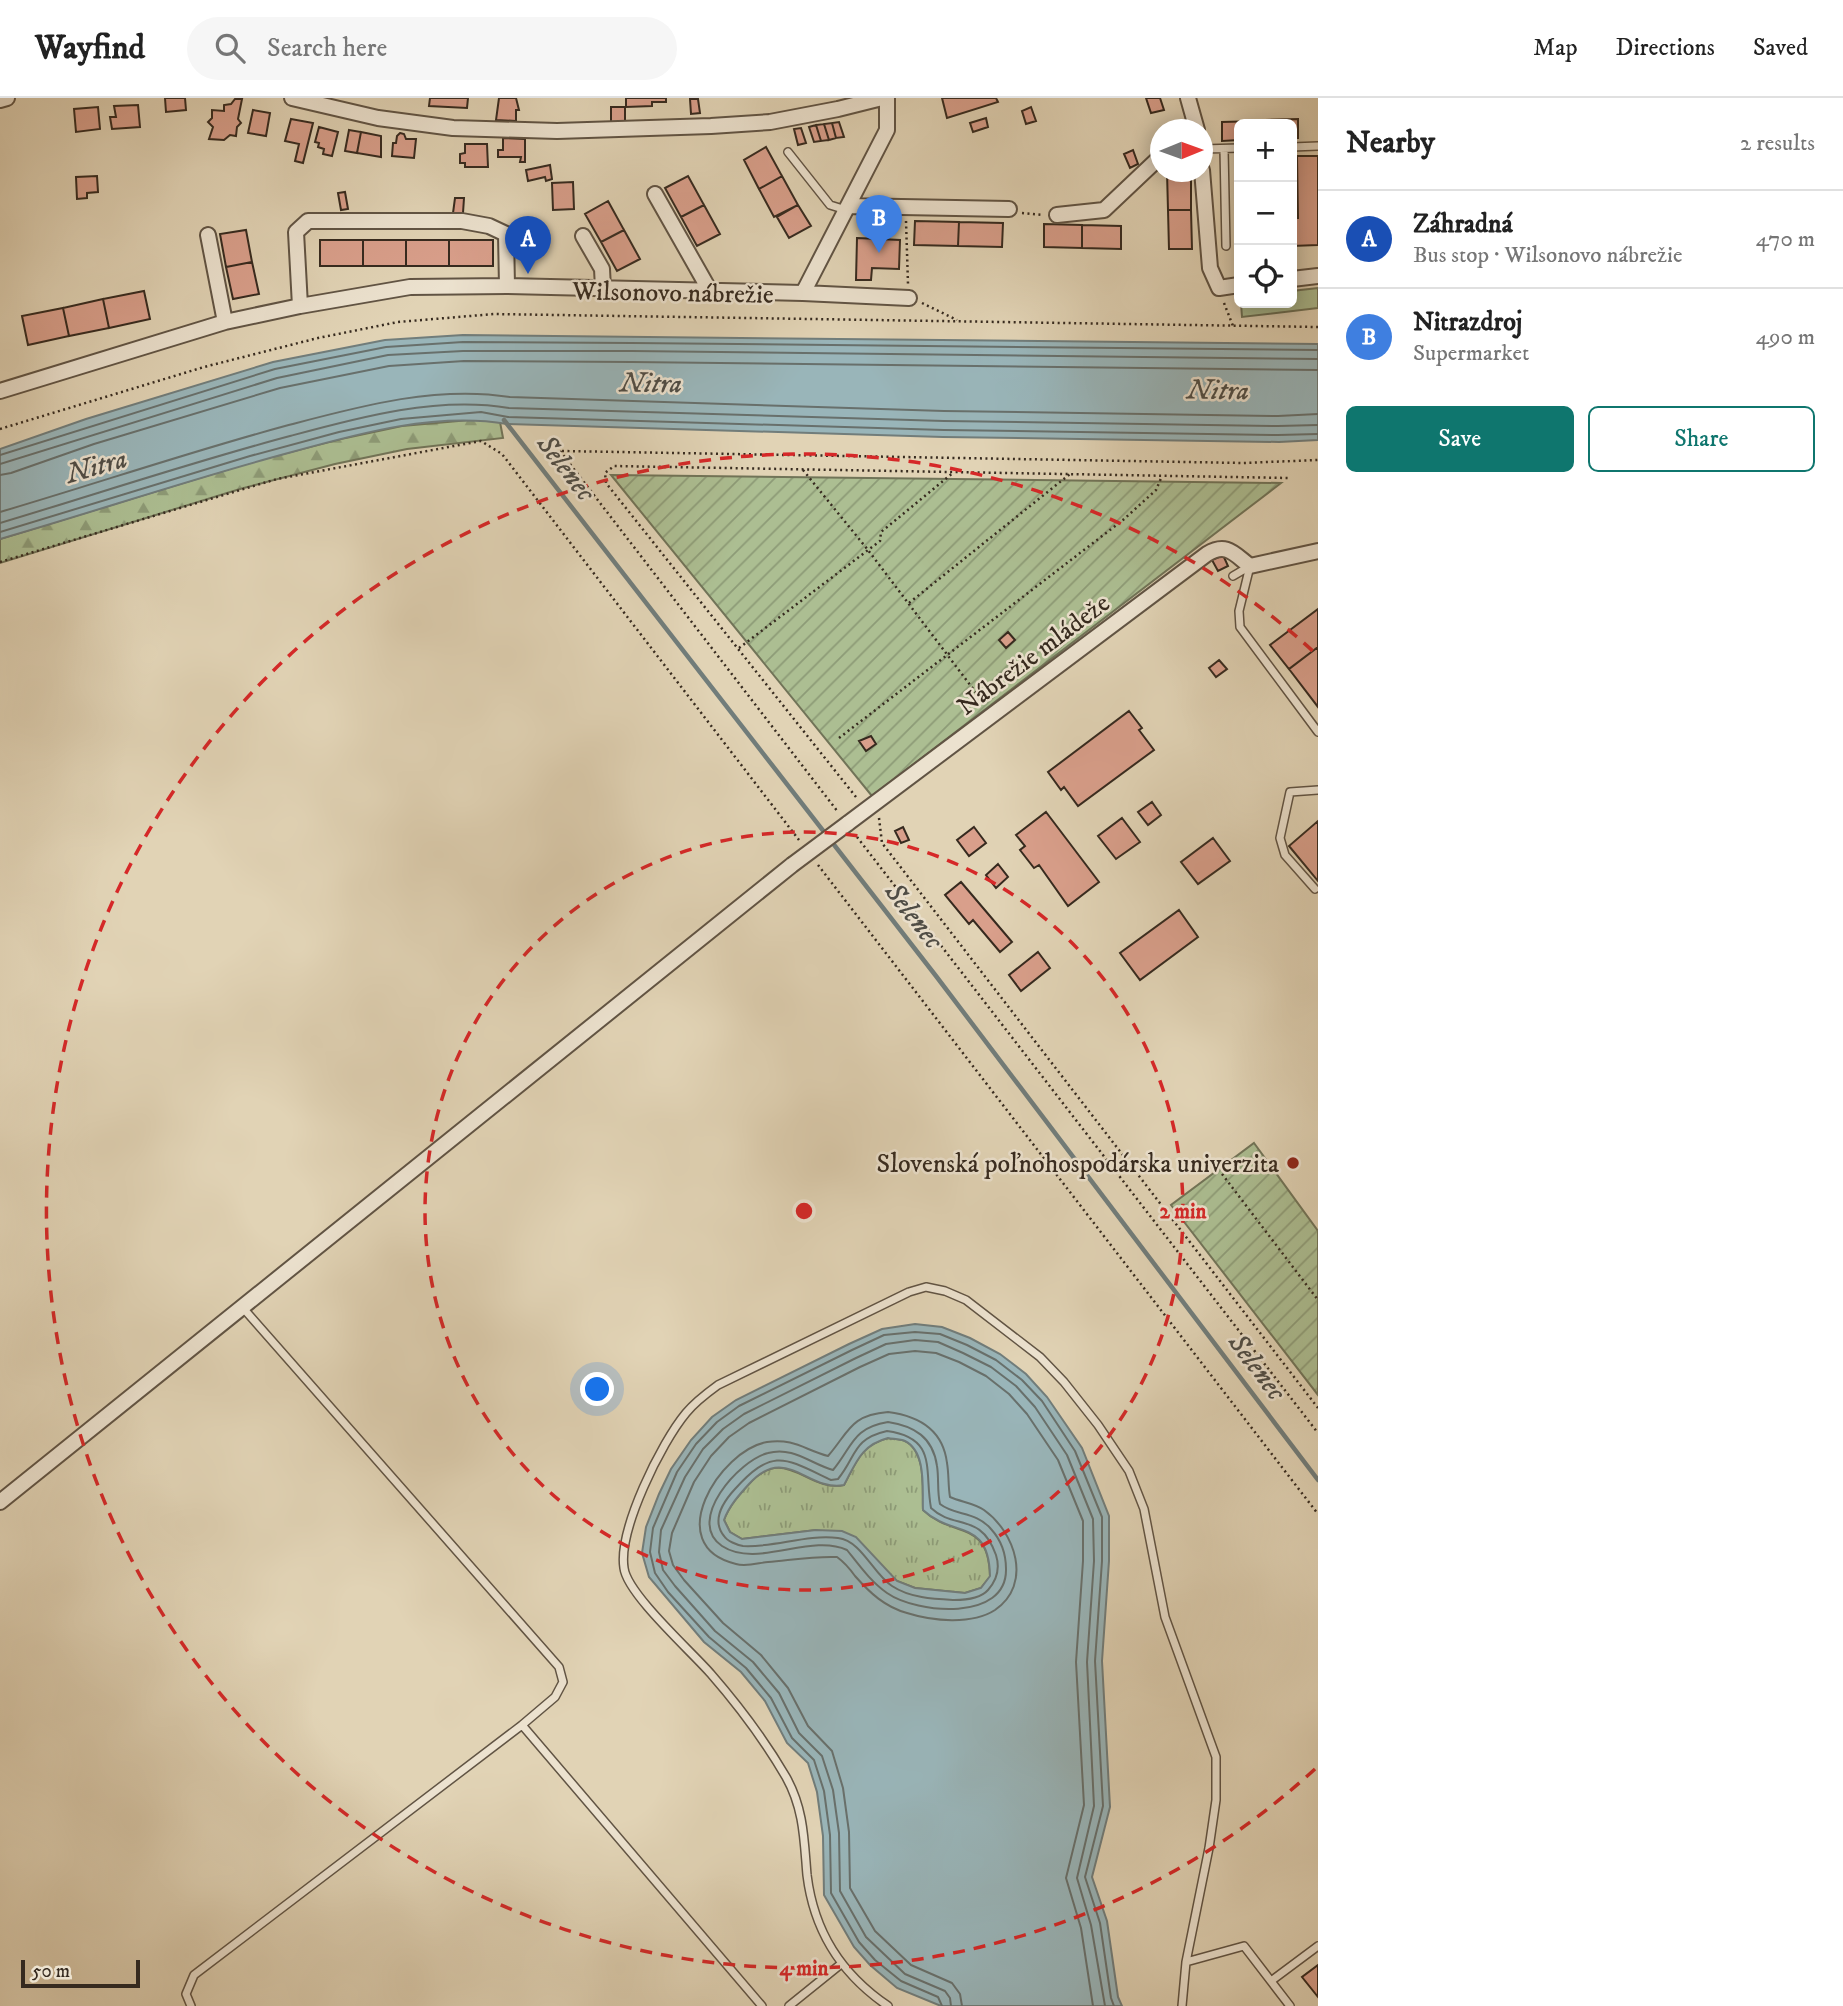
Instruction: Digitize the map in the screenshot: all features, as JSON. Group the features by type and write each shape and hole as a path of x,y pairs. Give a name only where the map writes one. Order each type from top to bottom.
{"street":[{"path":"0,100 7,98"},
{"path":"292,98 378,118 453,128 557,131 770,122 838,110 885,98 887,130 803,293"},
{"path":"1188,98 1194,119"},
{"path":"1057,215 1104,210 1150,166"},
{"path":"1203,182 1210,268 1219,288 1234,286"},
{"name":"Wilsonovo nábrežie","path":"655,194 710,291"},
{"path":"847,208 1009,209"},
{"path":"300,306 296,232 308,221 462,221 489,226 506,234 507,286"},
{"path":"208,235 225,323"},
{"name":"Wilsonovo nábrežie","path":"583,236 602,269 603,288"},
{"path":"1297,278 1318,276"},
{"name":"Wilsonovo nábrežie","path":"0,391 225,323 300,306 410,287 603,288 909,298"},
{"name":"Nábrežie mládeže","path":"0,1502 793,865 1207,554 1217,548 1226,548 1250,566"},
{"path":"1250,566 1318,551"}],"lane":[{"path":"1297,147 1318,146"},
{"path":"1213,149 1234,148"},
{"path":"1224,149 1226,246"},
{"path":"788,152 830,205 847,208"},
{"path":"1233,576 1250,566"},
{"path":"1250,566 1239,611 1240,627 1318,732"},
{"path":"1315,889 1285,855 1280,838 1290,792 1318,790"},
{"path":"888,2006 865,1991 841,1964 828,1944 815,1910 807,1877 804,1824 787,1779 753,1728 712,1675 634,1590 624,1571 623,1547 643,1491 666,1443 686,1413 704,1396 718,1385 825,1332 909,1292 926,1287 966,1300 1040,1357 1056,1373 1098,1424 1129,1471 1144,1509 1165,1617 1216,1757 1216,1800 1186,1962 1182,2006"},
{"path":"191,2006 186,1994 194,1975 522,1725 555,1697 563,1682 559,1667 243,1308"},
{"path":"522,1725 762,2006"},
{"path":"1271,1981 1318,1946"},
{"path":"1186,1962 1244,1947 1290,2006"},
{"path":"789,2006 841,1964"}],"path":[{"path":"905,207 909,298 959,321"},
{"path":"1009,209 1027,215 1057,215"},
{"path":"1219,288 1233,326"},
{"name":"Wilsonovo nábrežie","path":"0,429 204,367 318,338 398,322 494,314 1318,327"},
{"path":"0,562 276,479 481,441 502,454 799,840"},
{"path":"1318,460 1243,463 560,452 1318,1433"},
{"path":"1288,478 614,467 605,473 606,483 859,801 877,802 882,843 1318,1408"},
{"path":"803,470 868,550 993,715"},
{"path":"738,649 880,541 881,531 954,472"},
{"path":"908,603 1070,474"},
{"path":"839,738 1122,520 1156,490 1162,476"},
{"path":"816,863 1318,1514"},
{"path":"1222,1174 1318,1300"}],"green space":[{"path":"1318,288 1318,308 1242,317 1241,308 1297,308 1297,290"},
{"path":"481,419 500,422 503,438 407,449 335,464 240,489 0,563 0,539 252,462 402,426"},
{"path":"611,475 1281,483 872,796"},
{"path":"1254,1143 1318,1231 1318,1395 1171,1205"},
{"path":"888,1438 905,1441 917,1454 922,1472 923,1510 934,1519 967,1532 983,1546 988,1558 990,1577 981,1588 965,1593 915,1588 897,1581 883,1568 816,1530 742,1539 730,1532 724,1520 729,1510 745,1488 762,1473 774,1468 786,1468 831,1486 844,1485 865,1450"}],"water":[{"name":"Nitra","path":"463,335 1318,344 1318,440 1279,442 943,437 480,421 426,423 398,426 318,445 0,539 0,449 86,419 273,362 385,340"},
{"path":"915,1324 942,1327 1000,1354 1026,1374 1047,1397 1082,1448 1109,1516 1109,1561 1102,1661 1110,1807 1092,1877 1107,1921 1118,1997 1122,2006 941,2006 897,1988 870,1965 854,1947 824,1895 823,1836 817,1792 808,1763 787,1743 765,1701 741,1672 704,1642 649,1577 642,1553 646,1527 671,1469 691,1440 712,1417 736,1400 882,1329","holes":["888,1438 905,1441 917,1454 922,1472 923,1510 934,1518 976,1537 983,1545 990,1576 981,1588 965,1593 915,1588 897,1581 856,1537 842,1531 816,1530 742,1539 730,1532 724,1520 729,1510 745,1488 762,1473 774,1468 786,1468 819,1482 844,1485 865,1450"]}],"building":[{"path":"165,98 185,98 186,110 166,112"},
{"path":"430,98 468,98 467,108 429,106"},
{"path":"499,98 516,98 519,110 516,110 516,121 496,120"},
{"path":"626,98 666,98 666,102 652,102 652,106 626,107"},
{"path":"942,98 996,98 998,102 947,118"},
{"path":"1146,98 1160,98 1164,110 1151,113"},
{"path":"235,99 242,99 238,119 241,123 237,127 236,136 230,135 224,140 209,139 213,127 208,122 212,118 212,110 224,111 224,105 231,104"},
{"path":"690,99 698,99 700,113 691,114"},
{"path":"138,105 140,127 112,129 110,117 116,117 114,106"},
{"path":"98,107 100,129 76,132 74,109"},
{"path":"611,107 625,107 625,123 611,123"},
{"path":"1031,107 1036,121 1026,124 1022,111"},
{"path":"253,110 270,113 266,136 248,133"},
{"path":"986,118 988,127 973,132 970,123"},
{"path":"291,119 313,123 303,163 295,161 299,144 285,141"},
{"path":"839,122 844,137 836,138 832,123"},
{"path":"1222,122 1234,122 1234,140 1222,141"},
{"path":"832,123 836,138 829,140 824,124"},
{"path":"824,124 829,140 821,141 816,125"},
{"path":"816,125 821,141 814,142 809,127"},
{"path":"319,127 338,132 332,156 323,154 324,149 318,147 319,143 315,142"},
{"path":"801,128 806,143 798,145 794,129"},
{"path":"349,130 361,132 357,153 345,151"},
{"path":"361,132 381,136 381,157 357,153"},
{"path":"400,133 404,134 406,139 416,139 414,158 392,156 393,143 396,143"},
{"path":"503,138 525,139 525,162 520,162 521,157 498,157 498,150 503,150"},
{"path":"465,144 487,144 488,167 465,167 465,163 460,163 460,154 465,153"},
{"path":"766,147 782,176 759,189 744,160"},
{"path":"1133,150 1138,164 1130,168 1124,154"},
{"path":"1297,156 1318,156 1318,245 1297,246"},
{"path":"550,165 552,179 546,181 545,177 528,181 526,170"},
{"path":"97,176 98,192 87,193 87,198 77,199 76,177"},
{"path":"688,176 704,205 681,217 665,188"},
{"path":"782,176 798,205 774,217 759,189"},
{"path":"573,182 574,209 553,210 552,183"},
{"path":"1167,182 1191,182 1191,210 1168,210"},
{"path":"345,192 348,209 341,210 338,193"},
{"path":"455,198 464,198 463,213 453,213"},
{"path":"608,201 624,230 601,242 585,214"},
{"path":"704,205 720,234 697,246 681,217"},
{"path":"798,205 811,226 789,238 777,217"},
{"path":"1168,210 1191,210 1192,249 1169,249"},
{"path":"915,221 959,222 958,246 914,245"},
{"path":"959,222 1003,223 1002,247 958,246"},
{"path":"1044,224 1082,225 1082,248 1044,247"},
{"path":"1082,225 1121,226 1121,249 1082,248"},
{"path":"246,230 252,262 226,267 220,234"},
{"path":"624,230 640,259 617,271 601,242"},
{"path":"857,238 900,240 899,269 872,268 871,280 856,280"},
{"path":"320,240 363,240 363,266 320,266"},
{"path":"363,240 406,240 406,266 363,266"},
{"path":"406,240 449,240 449,266 406,266"},
{"path":"449,240 493,240 493,266 449,266"},
{"path":"252,262 259,294 233,299 226,267"},
{"path":"144,291 150,319 109,328 103,299"},
{"path":"103,299 109,328 69,336 63,308"},
{"path":"63,308 69,336 28,345 22,316"},
{"path":"1223,555 1228,566 1218,571 1212,560"},
{"path":"1318,609 1318,647 1289,669 1270,645"},
{"path":"1008,632 1015,640 1006,648 999,640"},
{"path":"1318,647 1318,707 1289,669"},
{"path":"1219,660 1227,669 1216,677 1209,668"},
{"path":"1129,711 1154,750 1078,806 1064,787 1061,790 1048,772"},
{"path":"871,736 876,744 866,751 859,741"},
{"path":"1152,802 1161,815 1148,825 1138,812"},
{"path":"1046,812 1099,882 1068,906 1039,865 1034,868 1020,850 1025,846 1016,835"},
{"path":"1122,818 1140,842 1116,859 1098,836"},
{"path":"1318,821 1318,881 1289,846"},
{"path":"903,827 909,840 901,843 895,831"},
{"path":"974,827 986,843 969,856 957,840"},
{"path":"1213,838 1230,861 1198,884 1181,862"},
{"path":"998,864 1008,877 996,888 986,875"},
{"path":"961,882 1012,942 1000,952 973,920 969,924 945,895"},
{"path":"1179,910 1198,937 1140,980 1120,953"},
{"path":"1038,952 1050,968 1021,991 1009,975"},
{"path":"1318,1965 1318,1997 1302,1977"}],"waterway":[{"name":"Selenec","path":"504,420 936,976 1318,1480"}],"place":[{"name":"Nitrazdroj","path":"879,253"},
{"name":"Záhradná","path":"528,274"},
{"name":"Slovenská poľnohospodárska univerzita","path":"1293,1163"}]}
